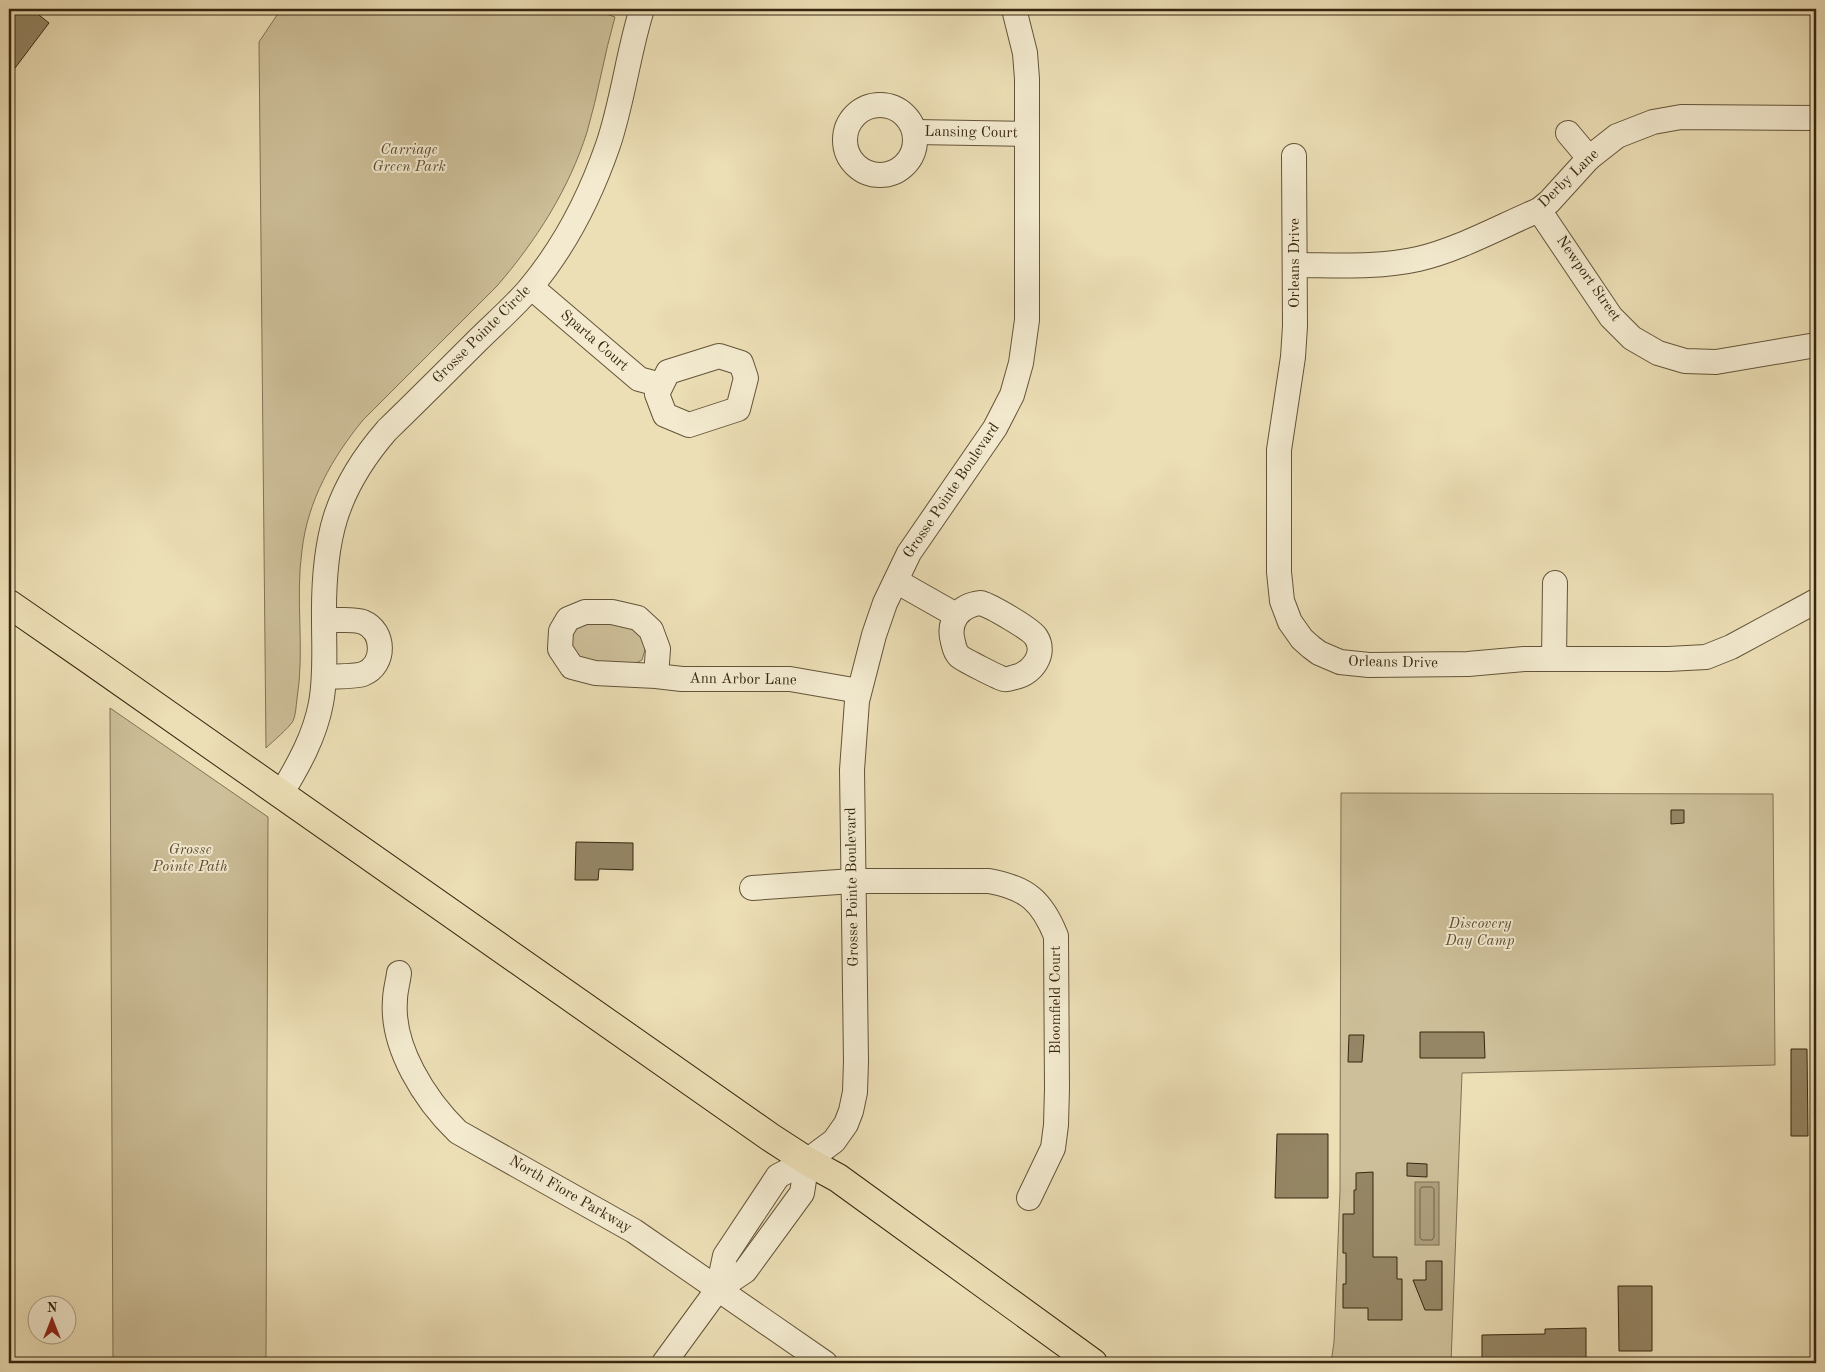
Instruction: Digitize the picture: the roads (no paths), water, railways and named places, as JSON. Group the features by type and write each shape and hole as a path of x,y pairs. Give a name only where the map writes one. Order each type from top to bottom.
{"main road":[{"path":"9,604 368,853 762,1132 807,1161 838,1178 1093,1363"}],"street":[{"name":"Grosse Pointe Circle","path":"281,794 294,771 312,731 321,704 324,677 324,578 327,549 334,518 345,492 370,449 518,301 531,287 556,252 587,198 608,145 642,9"},
{"name":"Grosse Pointe Boulevard","path":"807,1161 834,1141 846,1124 852,1111 855,1092 852,770 857,701 874,635 885,603 909,553 995,428 1012,395 1021,363 1027,320 1027,134 1025,53 1014,9"},
{"name":"Derby Lane","path":"1295,265 1366,265 1419,259 1444,251 1539,210 1550,202 1589,158 1616,136 1653,122 1681,117 1816,118"},
{"name":"Lansing Court","path":"915,132 1027,134"},
{"path":"1568,134 1589,158"},
{"name":"Orleans Drive","path":"1294,156 1295,326 1293,357 1280,450 1279,572 1282,601 1290,622 1302,639 1319,654 1340,662 1369,665 1468,664 1554,659 1706,657 1732,647 1816,601"},
{"name":"Newport Street","path":"1539,210 1611,317 1632,338 1658,353 1685,361 1716,362 1816,346"},
{"name":"Sparta Court","path":"531,287 639,379 662,385"},
{"path":"896,581 956,615"},
{"path":"1554,659 1555,583"},
{"path":"324,620 356,620 364,623 372,628 378,636 380,644 377,662 363,674 324,677"},
{"name":"Ann Arbor Lane","path":"656,676 682,679 790,679 859,691"},
{"name":"Bloomfield Court","path":"752,888 852,881 989,881 1008,885 1033,898 1048,917 1056,936 1057,1088 1053,1148 1029,1198"},
{"name":"North Fiore Parkway","path":"399,973 394,1001 401,1045 422,1087 448,1122 458,1132 634,1231 825,1363"},
{"path":"664,1363 718,1289 745,1271 802,1193 807,1161"}],"water":[{"path":"1415,1182 1439,1182 1439,1245 1415,1245"}],"park label":[{"name":"Carriage Green Park","path":"409,158"},
{"name":"Grosse Pointe Path","path":"190,858"},
{"name":"Discovery Day Camp","path":"1480,932"}]}
